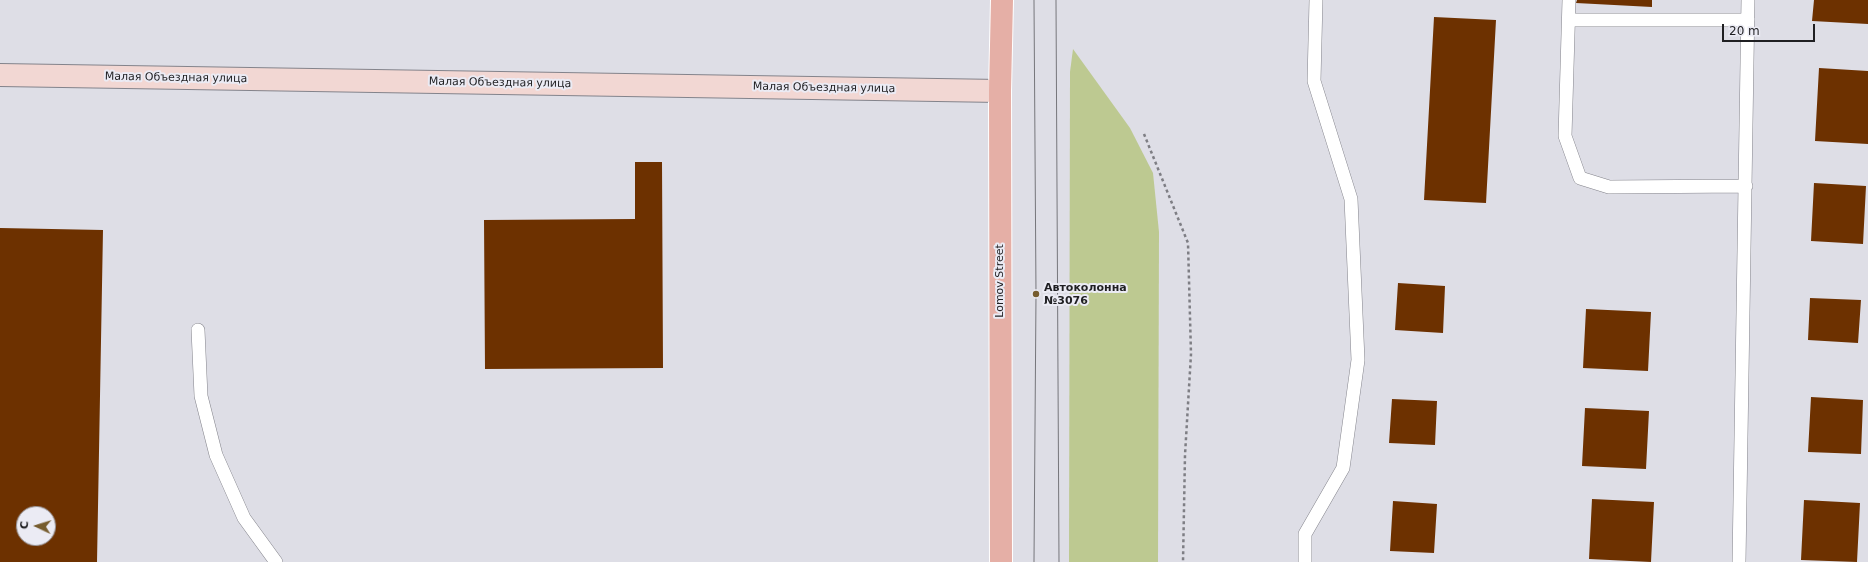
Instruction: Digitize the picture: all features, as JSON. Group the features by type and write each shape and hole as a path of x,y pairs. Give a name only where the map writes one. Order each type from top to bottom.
{"main road":[{"name":"Lomov Street","path":"1001,562 1000,91 1002,0"}],"street":[{"name":"Малая Объездная улица","path":"0,75 1000,91"}],"lane":[{"path":"1305,562 1305,534 1343,468 1358,360 1352,199 1314,81 1316,0"},
{"path":"1569,0 1565,136 1580,178 1609,187 1746,186"},
{"path":"1739,562 1748,0"},
{"path":"1569,20 1748,20"},
{"path":"198,330 201,396 216,455 244,518 276,562"}],"path":[{"path":"1144,134 1188,243 1191,354 1185,455 1183,562"}],"green space":[{"path":"1073,49 1130,128 1153,173 1159,232 1158,562 1069,562 1070,72"}],"building":[{"path":"1577,0 1652,0 1652,7 1576,3"},
{"path":"1814,0 1868,0 1868,24 1812,21"},
{"path":"1434,17 1496,20 1486,203 1424,200"},
{"path":"1819,68 1868,71 1868,144 1815,141"},
{"path":"635,162 662,162 663,368 485,369 484,220 635,219"},
{"path":"1814,183 1866,186 1863,244 1811,241"},
{"path":"0,228 103,230 97,562 0,562"},
{"path":"1398,283 1445,286 1443,333 1395,330"},
{"path":"1810,298 1861,300 1858,343 1808,340"},
{"path":"1586,309 1651,312 1648,371 1583,368"},
{"path":"1811,397 1863,400 1861,454 1808,452"},
{"path":"1392,399 1437,401 1435,445 1389,443"},
{"path":"1585,408 1649,411 1646,469 1582,466"},
{"path":"1592,499 1654,502 1651,562 1589,559"},
{"path":"1804,500 1860,503 1857,562 1801,560"},
{"path":"1393,501 1437,504 1434,553 1390,551"}],"tram line":[{"path":"1034,0 1036,294 1034,562"},
{"path":"1056,0 1059,562"}],"place":[{"name":"Автоколонна №3076","path":"1036,294"}]}
